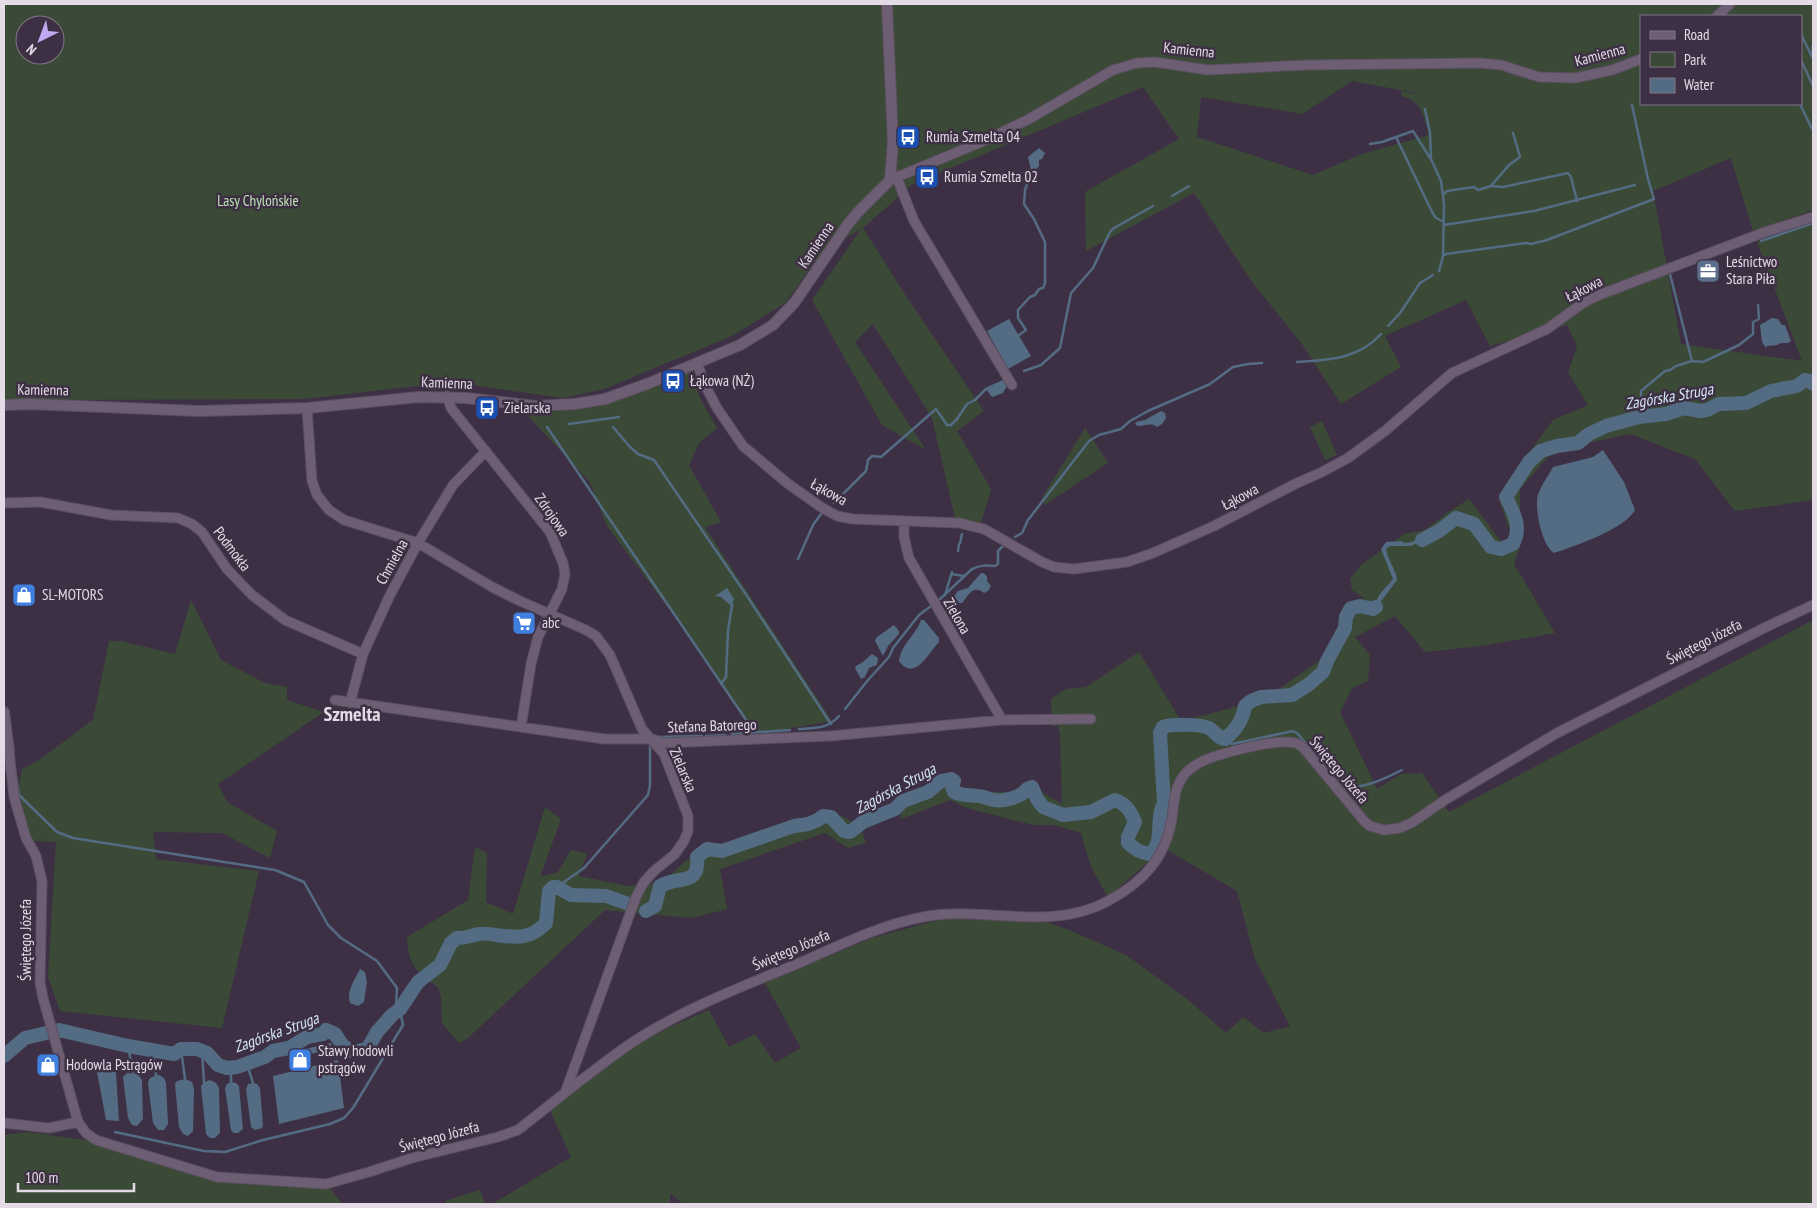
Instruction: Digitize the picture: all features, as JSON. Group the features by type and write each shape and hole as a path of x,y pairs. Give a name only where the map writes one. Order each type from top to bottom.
{"street":[{"path":"887,4 894,179 914,221 1012,385"},
{"path":"1717,15 1730,4"},
{"name":"Kamienna","path":"4,405 30,404 200,411 307,408 397,398 447,396 536,406 575,404 616,396 740,345 763,332 782,318 848,224 859,211 894,179 986,140 1029,119 1113,70 1137,62 1155,62 1208,70 1480,63 1502,65 1539,77 1575,78 1612,70 1640,59"},
{"name":"Łąkowa","path":"697,363 706,387 725,423 743,446 787,483 837,516 853,519 904,522 959,523 984,529 1054,567 1074,568 1127,562 1153,553 1214,526 1348,458 1385,431 1452,373 1547,329 1583,303 1599,295 1765,232 1813,217"},
{"name":"Zdrojowa","path":"447,396 451,408 550,532 558,547 563,563 565,574 562,590 538,637 531,664 521,727"},
{"name":"Zielarska","path":"307,408 312,481 317,495 329,510 344,520 418,543 492,587 596,636 605,646 642,729 664,754 688,816 688,830 684,841 675,854 649,876 636,897 565,1093"},
{"name":"Chmielna","path":"350,703 363,654 390,595 418,543 453,485 486,450"},
{"name":"Podmokła","path":"4,503 40,502 110,514 178,518 192,524 202,532 227,569 252,595 285,620 363,654"},
{"name":"Zielona","path":"904,522 904,537 913,567 1002,720"},
{"name":"Świętego Józefa","path":"4,712 7,751 14,797 26,838 36,856 42,881 40,982 49,1021 78,1122 86,1133 96,1140 217,1177 326,1184 412,1158 498,1137 518,1130 631,1044 665,1024 709,1002 874,931 907,921 943,914 1041,918 1078,912 1109,901 1136,882 1152,868 1160,857 1166,844 1178,785 1188,770 1198,763 1216,756 1280,742 1295,743 1306,750 1370,826 1380,830 1400,828 1557,733 1813,605"},
{"name":"Stefana Batorego","path":"336,700 604,739 652,739 663,743 738,741 882,732 1002,720 1091,719"},
{"path":"4,1123 49,1128 78,1122"}],"green space":[{"name":"Lasy Chylońskie","path":"4,4 1813,4 1813,210 1753,231 1731,158 1653,191 1681,344 1802,361 1757,242 1813,222 1813,500 1735,511 1695,459 1630,434 1583,444 1550,455 1520,489 1520,546 1514,564 1555,633 1481,646 1425,652 1395,616 1355,637 1370,655 1368,681 1352,688 1340,712 1377,789 1401,774 1422,773 1449,812 1813,620 1813,1204 683,1204 670,1193 670,1204 492,1204 571,1157 550,1110 631,1048 670,1027 709,1010 729,1047 755,1034 775,1063 801,1048 765,983 872,938 942,919 1042,921 1069,930 1126,955 1188,1000 1226,1033 1243,1017 1264,1033 1290,1026 1255,959 1237,891 1164,848 1108,897 1091,867 1081,833 1054,825 1033,825 967,808 950,800 901,819 901,812 917,793 948,782 965,792 1012,792 1021,785 1035,784 1043,793 1062,804 1060,733 1058,726 1052,726 1051,699 1066,689 1086,687 1139,652 1181,721 1263,700 1332,652 1342,610 1364,598 1352,590 1350,579 1361,565 1404,534 1425,530 1469,499 1505,547 1511,534 1500,503 1520,465 1553,420 1588,405 1568,372 1577,346 1567,325 1490,346 1466,300 1385,336 1401,367 1341,404 1302,344 1252,282 1194,193 1086,251 1085,192 1179,139 1143,87 913,184 863,228 908,299 984,411 957,431 991,489 981,523 955,518 932,418 873,324 855,342 926,450 882,425 812,300 861,229 823,251 785,303 732,336 604,389 564,398 450,382 305,399 4,400","holes":["1352,81 1416,93 1401,91 1402,96 1409,98 1418,106 1424,117 1429,135 1362,154 1313,175 1197,137 1201,97 1302,114"]},
{"path":"690,372 701,400 717,428 699,443 689,465 721,522 705,527 832,721 757,734 688,634 607,526 589,481 526,414 617,400"},
{"path":"1322,421 1337,455 1325,460 1310,427"},
{"path":"1085,428 1108,463 1045,505 1042,498"},
{"path":"191,600 221,660 265,683 287,687 287,700 324,712 218,784 227,802 277,831 270,858 222,833 153,832 156,859 259,871 222,1028 60,1011 48,977 56,842 33,841 17,797 22,769 38,761 93,720 109,641 121,641 175,654"},
{"path":"545,807 561,819 540,877 558,872 571,850 587,854 579,876 627,886 661,883 699,849 842,816 860,826 866,843 848,848 825,833 720,869 727,909 691,918 605,910 468,1038 459,1043 442,1023 441,997 438,987 424,977 415,967 409,955 407,937 468,900 475,847 487,853 486,902 513,914"},
{"path":"28,1132 98,1142 215,1179 329,1187 342,1204 4,1204 4,1135"},
{"path":"480,1190 485,1204 446,1204 445,1201"}],"water":[{"path":"1039,148 1045,153 1042,159 1039,160 1039,166 1034,172 1031,170 1028,157"},
{"path":"1772,318 1778,319 1782,325 1785,325 1791,341 1767,346 1766,348 1762,342 1760,325"},
{"path":"1009,319 1031,356 1008,369 987,331"},
{"path":"1006,380 1008,384 1003,393 992,397 986,389"},
{"path":"1161,411 1165,413 1166,418 1157,427 1152,425 1138,426 1135,424 1136,422 1145,420"},
{"path":"1603,450 1624,482 1635,510 1630,517 1611,530 1554,553 1546,543 1538,517 1537,501 1541,488 1553,467 1593,457"},
{"path":"1436,529 1438,533 1411,546 1390,546 1386,549 1397,580 1373,612 1359,609 1360,604 1374,607 1379,595 1393,579 1381,549 1386,542 1412,542"},
{"path":"981,573 987,576 987,581 991,586 988,591 984,593 974,590 962,603 955,601 953,598 958,591 968,588"},
{"path":"727,588 734,599 732,605 721,597 715,596"},
{"path":"921,620 924,620 939,638 939,642 920,664 910,669 899,661 900,655"},
{"path":"894,625 899,634 888,646 883,656 875,641 877,637"},
{"path":"872,654 878,658 877,665 869,668 865,677 861,679 855,668"},
{"path":"360,969 365,972 367,982 364,1002 358,1006 350,1003 349,994"},
{"path":"331,1043 332,1049 302,1056 301,1050"},
{"path":"338,1060 344,1108 279,1124 273,1076"},
{"path":"97,1072 116,1072 119,1121 106,1120"},
{"path":"127,1073 138,1074 142,1080 143,1119 137,1126 132,1125 128,1118 123,1077"},
{"path":"159,1075 164,1078 166,1083 168,1124 164,1130 158,1130 153,1123 148,1083 149,1079"},
{"path":"185,1079 192,1082 194,1089 193,1131 188,1136 183,1134 179,1127 175,1084 177,1081"},
{"path":"210,1080 216,1083 219,1088 220,1133 215,1138 210,1138 206,1134 201,1086 204,1082"},
{"path":"231,1082 239,1086 243,1129 238,1133 234,1133 231,1130 225,1088"},
{"path":"248,1084 257,1084 260,1088 263,1125 262,1128 255,1130 251,1127 246,1089"}],"waterway":[{"path":"1802,36 1813,59"},
{"path":"1812,55 1813,44"},
{"path":"1802,62 1813,86"},
{"path":"1439,271 1443,256 1446,254 1526,243 1531,244 1547,240 1654,199 1632,105"},
{"path":"1800,105 1813,131"},
{"path":"1425,109 1430,133 1431,159 1441,181 1444,204 1443,256"},
{"path":"1370,144 1382,142 1413,131 1430,158"},
{"path":"1443,195 1447,191 1474,187 1478,190 1491,186 1509,165 1520,157 1513,133"},
{"path":"1396,137 1432,212 1436,218 1444,222"},
{"path":"1019,335 1026,330 1018,318 1018,310 1039,289 1043,288 1045,283 1045,242 1024,204 1025,190 1032,171"},
{"path":"1491,186 1503,187 1568,173 1571,177 1577,201"},
{"path":"1444,225 1534,211 1635,185"},
{"path":"1172,196 1189,186"},
{"path":"1024,371 1041,365 1060,348 1071,293 1093,268 1110,232 1153,206"},
{"path":"1761,241 1813,223"},
{"path":"1670,274 1692,361"},
{"path":"1388,326 1400,313 1420,283 1433,275"},
{"path":"1642,416 1641,391 1665,371 1692,361 1703,362 1739,345 1753,334 1753,322 1759,319 1758,305"},
{"path":"1297,362 1342,357 1363,349 1381,334"},
{"path":"1015,537 1022,533 1028,520 1089,441 1099,435 1121,429 1130,421 1148,411 1210,384 1233,367 1262,363"},
{"path":"834,503 866,471 868,460 872,456 881,457 936,409 947,425 951,425 967,404 975,400 986,389 1006,380"},
{"name":"Zagórska Struga","path":"1422,540 1439,531 1456,518 1474,524 1491,547 1501,549 1513,544 1516,538 1517,526 1506,497 1529,462 1541,451 1557,446 1578,443 1589,434 1606,426 1639,417 1666,414 1684,408 1700,411 1719,404 1746,403 1771,391 1797,386 1805,380 1813,384"},
{"path":"569,424 619,417"},
{"path":"547,427 755,733"},
{"path":"613,427 638,454 654,460 745,593 831,724"},
{"path":"798,559 813,525 821,514"},
{"path":"960,543 962,534"},
{"path":"958,551 959,544"},
{"path":"940,599 972,569 998,564 998,551 1002,547"},
{"path":"945,595 952,572"},
{"path":"951,574 964,576"},
{"path":"721,684 726,677 728,631 732,605"},
{"path":"845,709 889,657 893,648 919,615 931,606"},
{"name":"Zagórska Struga","path":"646,911 655,906 660,886 687,879 695,873 697,857 707,849 722,851 794,826 808,824 823,816 831,817 844,831 850,832 863,822 895,809 903,801 928,792 941,781 951,779 954,781 952,787 954,792 992,800 1007,800 1017,797 1032,787 1043,807 1063,815 1091,812 1115,800 1127,808 1135,822 1128,837 1128,843 1143,853 1150,854 1155,849 1159,837 1161,809 1164,803 1160,733 1163,727 1173,725 1205,727 1225,739 1238,724 1243,716 1245,706 1251,701 1261,697 1292,695 1308,685 1323,672 1345,628 1346,617 1351,608 1360,606 1373,609 1376,607"},
{"path":"799,729 826,726 839,716"},
{"path":"732,734 790,730"},
{"path":"1225,739 1232,744 1293,731 1298,734 1337,782"},
{"path":"706,736 725,735"},
{"path":"659,737 702,736"},
{"path":"557,887 584,868 648,795 650,785 650,746"},
{"path":"1340,786 1342,788 1350,788 1366,785 1402,770"},
{"path":"16,776 19,795 57,832 73,838 275,870 304,882 328,925 341,938 377,961 397,988 396,1005 400,1009 403,1025 353,1108 344,1118 330,1124 263,1140 225,1152 204,1151 115,1132"},
{"name":"Zagórska Struga","path":"4,1056 25,1038 59,1030 128,1046 174,1054 181,1049 197,1049 207,1053 218,1065 227,1068 237,1067 265,1057 273,1051 289,1048 307,1037 323,1034 326,1030 335,1034 343,1046 351,1051 359,1051 368,1048 377,1032 400,1009 418,982 440,965 451,943 457,938 477,934 517,937 535,932 546,923 549,891 553,887 557,887 571,895 606,896 626,903"},
{"path":"128,1046 133,1073"},
{"path":"181,1049 185,1079"},
{"path":"153,1051 156,1075"},
{"path":"202,1051 204,1082"},
{"path":"247,1064 253,1083"},
{"path":"231,1067 231,1082"}],"place":[{"name":"Rumia Szmelta 04","path":"908,137"},
{"name":"Rumia Szmelta 02","path":"927,177"},
{"name":"Leśnictwo Stara Piła","path":"1708,271"},
{"name":"Łąkowa (NŻ)","path":"673,381"},
{"name":"Zielarska","path":"487,408"},
{"name":"SL-MOTORS","path":"24,595"},
{"name":"abc","path":"524,623"},
{"name":"Stawy hodowli pstrągów","path":"300,1060"},
{"name":"Hodowla Pstrągów","path":"48,1065"}],"district":[{"name":"Szmelta","path":"352,714"}]}
